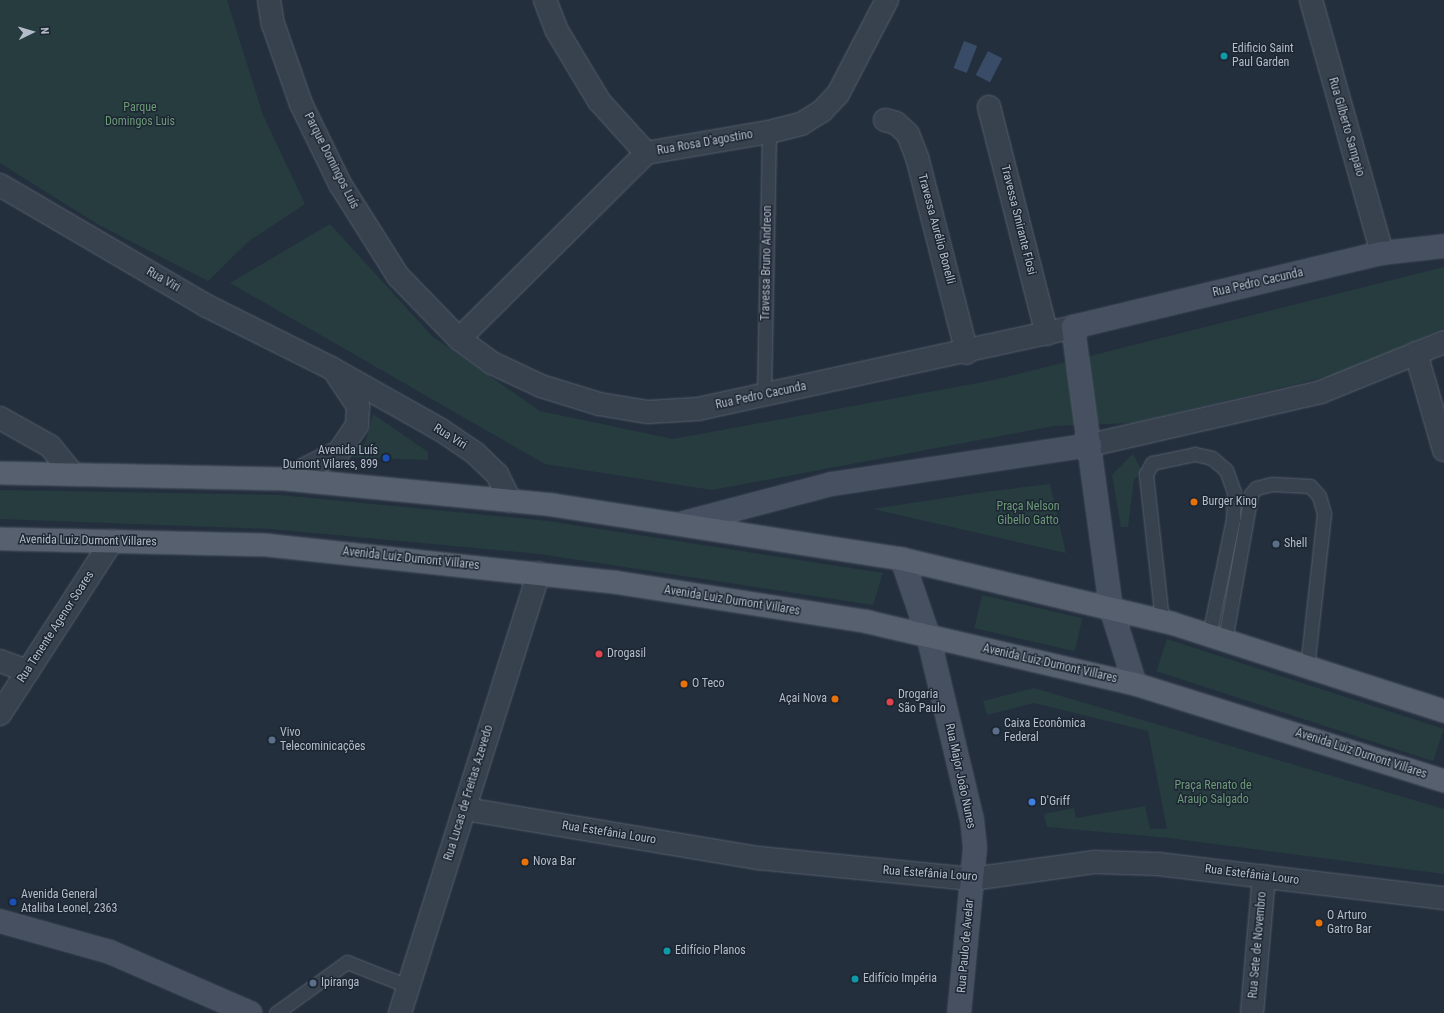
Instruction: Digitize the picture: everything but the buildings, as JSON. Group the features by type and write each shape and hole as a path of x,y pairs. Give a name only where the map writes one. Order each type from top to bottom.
{"main road":[{"path":"0,473 285,479 510,501 679,524 902,559 1162,620 1444,711"},
{"name":"Avenida Luiz Dumont Villares","path":"0,539 266,545 539,574 868,622 1134,684 1444,781"}],"street":[{"name":"Parque Domingos Luís","path":"269,0 273,24 301,104 340,184 398,276 459,339"},
{"path":"545,0 558,31 599,101 646,153"},
{"name":"Rua Rosa D'agostino","path":"459,339 646,153 769,132 801,124 822,111 838,94 887,0"},
{"name":"Rua Gilberto Sampaio","path":"1311,0 1382,253"},
{"name":"Travessa Smirante Flosi","path":"989,107 1047,334"},
{"name":"Travessa Aurélio Bonelli","path":"885,120 896,123 908,134 917,158 967,352"},
{"name":"Rua Viri","path":"0,185 207,306 331,368 475,453 497,474 510,501"},
{"name":"Rua Pedro Cacunda","path":"459,339 517,376 599,404 648,412 698,409 1047,334 1382,253 1444,246"},
{"path":"1073,327 1111,608 1134,684"},
{"path":"679,524 832,484 1090,445 1321,392 1444,342"},
{"path":"1416,353 1444,450"},
{"name":"Rua Viri","path":"285,479 339,452 357,425 358,406 331,368"},
{"path":"0,418 50,446 73,474"},
{"name":"Rua Tenente Agenor Soares","path":"0,714 112,541"},
{"name":"Rua Major João Nunes","path":"902,559 928,635 972,819 975,848 972,879"},
{"name":"Rua Lucas de Freitas Azevedo","path":"400,1013 539,574"},
{"path":"0,660 28,671"},
{"name":"Rua Estefânia Louro","path":"465,809 758,858 972,879 1094,862 1162,864 1444,898"},
{"name":"Rua Sete de Novembro","path":"1252,1013 1264,877"},
{"name":"Rua Paulo de Avelar","path":"959,1013 972,879"},
{"path":"0,921 110,952 217,1005 250,1013"}],"lane":[{"name":"Travessa Bruno Andreon","path":"764,395 769,132"},
{"path":"1162,620 1146,474 1152,463 1195,454 1212,458 1226,470 1234,492 1233,519 1217,638"},
{"path":"1217,638 1251,494 1256,488 1272,484 1310,486 1319,496 1324,514 1307,667"},
{"path":"276,1013 347,962 408,986"}],"green space":[{"name":"Parque Domingos Luis","path":"0,0 227,0 263,115 305,204 249,241 208,281 99,225 0,163"},
{"path":"330,224 432,336 540,411 673,439 994,380 1444,267 1444,328 1339,374 1132,423 1054,426 712,490 545,464 230,283"},
{"path":"373,414 428,452 428,460 345,457 365,443"},
{"path":"1133,454 1142,471 1134,480 1128,527 1121,527 1112,475"},
{"name":"Praça Nelson Gibello Gatto","path":"1050,484 1066,553 872,509 984,492"},
{"path":"0,490 280,495 548,521 883,573 873,605 539,554 271,529 0,519"},
{"path":"982,595 1082,618 1075,651 974,628"},
{"path":"1167,639 1444,729 1433,761 1156,671"},
{"name":"Praça Renato de Araujo Salgado","path":"1034,688 1444,809 1444,874 1169,838 1047,827 1044,814 1074,808 1076,818 1145,806 1150,829 1167,829 1148,731 1034,703 987,715 983,701"}],"water":[{"path":"964,41 977,46 967,73 954,68"},
{"path":"988,51 1002,58 990,82 976,75"}],"place":[{"name":"Edificio Saint Paul Garden","path":"1224,56"},
{"name":"Avenida Luís Dumont Vilares, 899","path":"386,458"},
{"name":"Burger King","path":"1194,502"},
{"name":"Shell","path":"1276,544"},
{"name":"Drogasil","path":"599,654"},
{"name":"O Teco","path":"684,684"},
{"name":"Açai Nova","path":"835,699"},
{"name":"Drogaria São Paulo","path":"890,702"},
{"name":"Caixa Econômica Federal","path":"996,731"},
{"name":"Vivo Telecominicações","path":"272,740"},
{"name":"D'Griff","path":"1032,802"},
{"name":"Nova Bar","path":"525,862"},
{"name":"Avenida General Ataliba Leonel, 2363","path":"13,902"},
{"name":"O Arturo Gatro Bar","path":"1319,923"},
{"name":"Edifício Planos","path":"667,951"},
{"name":"Edifício Impéria","path":"855,979"},
{"name":"Ipiranga","path":"313,983"}]}
